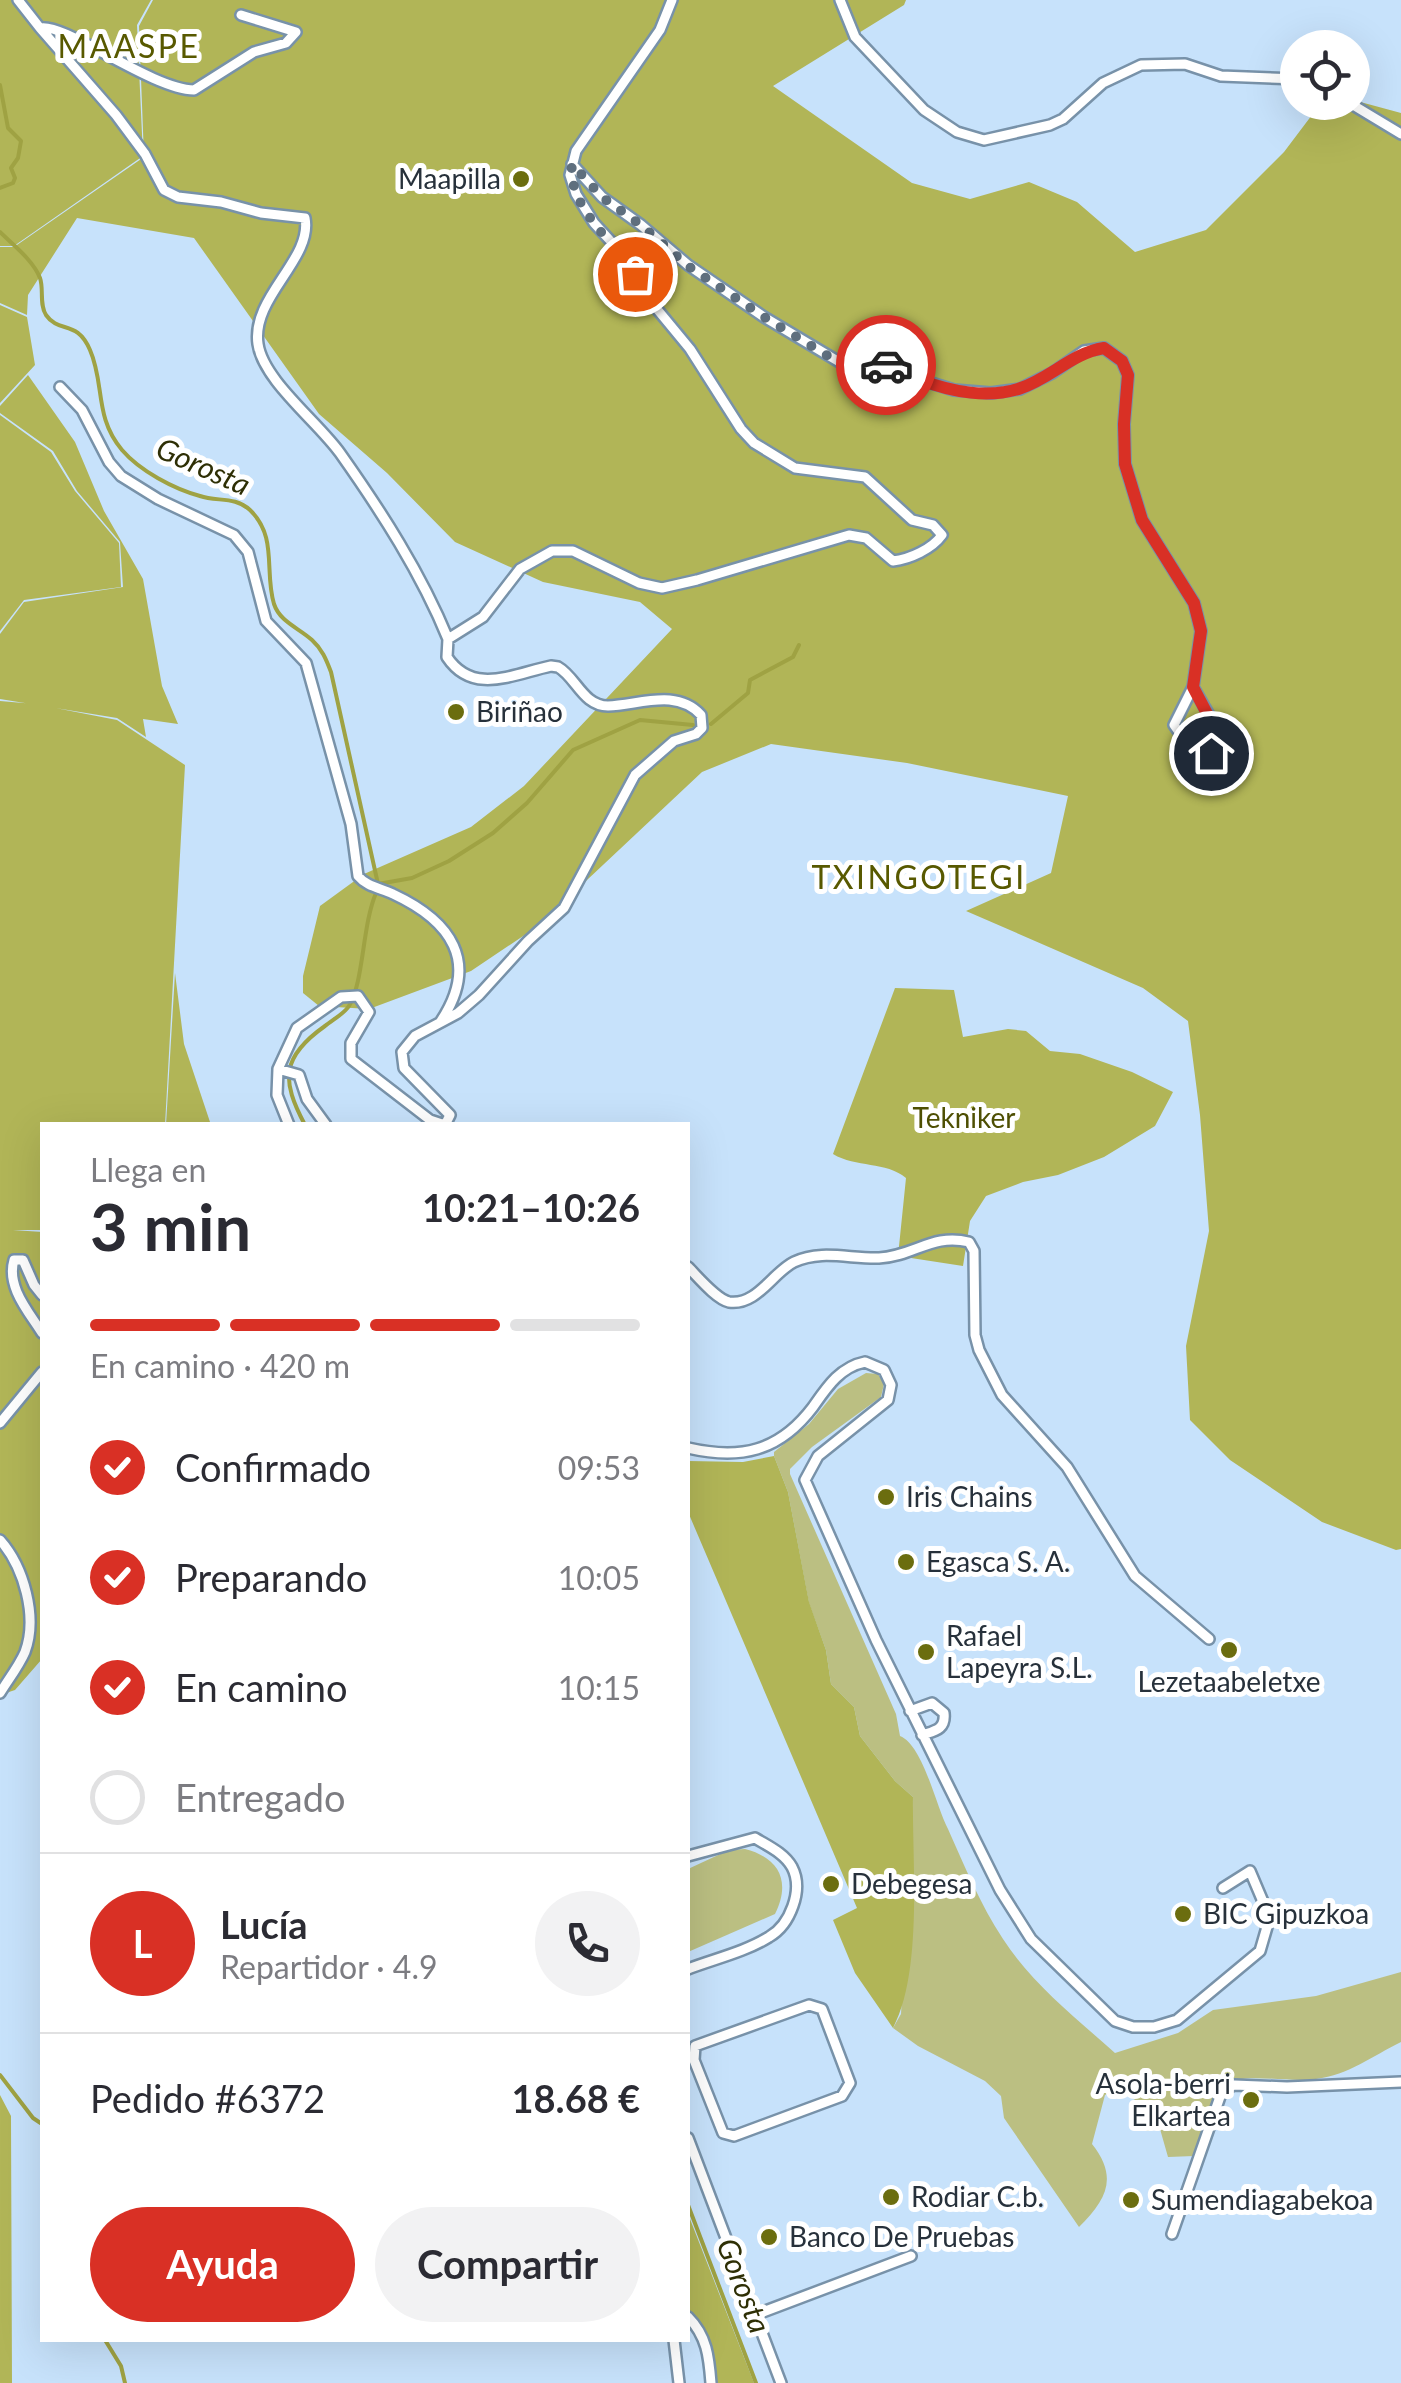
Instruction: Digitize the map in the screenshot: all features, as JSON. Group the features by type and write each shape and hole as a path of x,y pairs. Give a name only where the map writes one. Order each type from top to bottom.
{"street":[{"path":"18,0 116,115 145,154 164,190 178,197 221,202 261,214 305,218 302,244 269,297 258,342 260,352 277,382 315,420 411,564 448,639 447,657 454,667 469,678 484,680 551,666 564,670 578,690 603,705 640,700 682,702 696,709 702,722 696,734 674,742 635,774 564,908 479,995 408,1042 402,1060 412,1078 447,1110 454,1122"},
{"path":"448,639 484,617 520,569 552,551 573,551 628,578 662,588 849,535 866,538 894,561 909,558 942,535 934,525 912,520 865,477 795,468 754,443 730,414 690,349 652,303 618,248 584,208 572,184 572,164 583,141 660,30 672,0"},
{"path":"840,0 855,37 924,110 957,132 984,140 1050,126 1103,83 1141,65 1184,64 1221,76 1280,78"},
{"path":"40,28 58,29 146,76 172,87 194,90 254,52 286,42 296,32 242,15"},
{"path":"1370,115 1401,134"},
{"path":"572,164 602,197 688,266 841,364 897,366 918,379 954,390 992,393 1020,389 1084,352 1104,348 1122,361 1128,375 1124,424 1129,479 1142,520 1194,603 1201,631 1193,687 1174,725 1188,745 1202,755 1211,753 1222,742 1193,687"},
{"path":"60,387 82,410 109,462 121,476 158,499 234,535 248,552 266,621 306,663 351,824 358,876 409,903 455,944 458,980 439,1023"},
{"path":"288,1122 277,1094 297,1028 353,995 369,1012 351,1043 351,1059 435,1122"},
{"path":"286,1071 300,1075 307,1099 324,1122"},
{"path":"690,1270 725,1301 735,1302 752,1297 791,1263 808,1257 880,1258 949,1237 969,1242 974,1252 978,1350 1002,1395 1073,1476 1136,1576 1209,1639"},
{"path":"40,1292 23,1260 14,1260 11,1268 16,1291 40,1330"},
{"path":"690,1448 733,1455 761,1448 789,1432 834,1379 849,1368 865,1362 884,1370 891,1384 888,1400 818,1456 805,1480 922,1736 1000,1890 1031,1940 1115,2021 1133,2027 1154,2027 1176,2020 1260,1951 1268,1927 1264,1904 1250,1872 1223,1888"},
{"path":"0,1424 40,1374"},
{"path":"0,1540 22,1578 29,1625 25,1652 0,1693"},
{"path":"910,1711 932,1703 944,1713 939,1730 922,1736"},
{"path":"690,1855 755,1838 780,1853 794,1870 796,1893 787,1922 770,1937 690,1968"},
{"path":"809,2005 822,2009 850,2083 842,2096 734,2136 723,2133 707,2092 694,2060 695,2046 809,2005"},
{"path":"1172,2234 1222,2091 1234,2085 1401,2082"},
{"path":"690,2143 781,2383"},
{"path":"755,2316 911,2256"},
{"path":"690,2319 700,2329 710,2356 711,2383"},
{"path":"674,2342 679,2383"}],"green space":[{"path":"0,0 151,0 137,25 143,156 14,246 0,246"},
{"path":"153,0 906,0 904,5 773,86 912,183 970,199 1029,182 1077,202 1135,252 1206,230 1284,152 1308,120 1370,120 1370,105 1401,113 1401,1549 1322,1522 1230,1460 1190,1420 1186,1346 1209,1231 1188,1021 1143,988 966,911 1051,873 1068,796 907,763 771,744 702,772 538,926 471,971 369,1009 319,1006 303,993 303,976 320,906 364,874 471,827 524,786 672,629 640,602 543,582 455,542 387,473 319,414 194,238 77,218 28,295 27,315 0,303 0,247 14,247 144,157 139,26"},
{"path":"0,305 27,317 35,365 0,403"},
{"path":"28,375 75,442 104,511 143,579 162,686 178,724 143,719 146,737 117,718 0,699 0,634 24,602 123,587 120,542 77,491 53,451 0,413 0,406"},
{"path":"0,415 51,452 75,491 119,543 121,587 24,600 0,631"},
{"path":"0,701 117,720 185,765 165,1122 40,1122 40,1230 13,1230 40,1232 40,1661 15,1690 0,1695"},
{"path":"175,973 184,1044 210,1122 166,1122"},
{"name":"Tekniker","path":"895,988 954,990 963,1037 1008,1029 1026,1031 1050,1051 1080,1054 1132,1072 1173,1092 1155,1126 1104,1157 986,1196 970,1221 963,1266 898,1256 906,1178 889,1169 833,1154"},
{"path":"866,1373 878,1374 884,1384 881,1397 812,1447 790,1469 790,1474 896,1714 900,1736 922,1763 943,1819 987,1912 1027,1971 1115,2053 1178,2033 1213,2010 1316,1996 1401,1972 1401,2042 1328,2077 1243,2079 1223,2084 1194,2156 1168,2157 1160,2129 1146,2131 1146,2124 1132,2122 1137,2101 1116,2089 1105,2095 1092,2144 1105,2168 1106,2188 1079,2227 1004,2118 1001,2096 985,2081 918,2046 893,2028 901,2014 913,1797 895,1781 860,1736 854,1707 831,1684 826,1650 809,1603 788,1492 774,1456 809,1424 838,1389"},
{"path":"774,1456 788,1492 809,1602 826,1650 831,1684 854,1707 860,1736 895,1781 913,1797 912,1947 909,1977 893,2028 855,1973 833,1920 857,1908 690,1517 690,1461 743,1462"},
{"path":"729,1850 757,1853 774,1865 782,1882 780,1902 775,1914 690,1951 690,1868"},
{"path":"0,2095 11,2116 12,2383 0,2383"},
{"path":"690,2219 754,2383 709,2383 716,2373 712,2356 690,2316"}],"waterway":[{"name":"Gorosta","path":"0,85 8,128 21,141 18,158 11,168 13,183 0,188"},
{"name":"Gorosta","path":"0,232 37,271 46,315 85,340 95,363 107,425 122,450 169,484 206,498 238,503 259,520 267,543 274,604 285,620 315,643 331,672 378,884 412,878 449,861 493,833 527,803 573,750 640,720 693,725"},
{"path":"711,724 748,693 750,680 793,657 799,645"},
{"name":"Gorosta","path":"304,1122 289,1082 293,1059 311,1037 349,1006 358,982 376,893"},
{"path":"0,2075 40,2123"},
{"name":"Gorosta","path":"690,2210 756,2383"},
{"path":"106,2342 121,2366 125,2383"}],"way so far":[{"path":"635,274 584,208 572,184 572,164 602,197 688,266 764,317 841,364 886,365"}],"place":[{"name":"Maapilla","path":"521,179"},
{"name":"Biriñao","path":"456,712"},
{"name":"Iris Chains","path":"886,1497"},
{"name":"Egasca S. A.","path":"906,1562"},
{"name":"Lezetaabeletxe","path":"1229,1650"},
{"name":"Rafael Lapeyra S.L.","path":"926,1652"},
{"name":"Debegesa","path":"831,1884"},
{"name":"BIC Gipuzkoa","path":"1183,1914"},
{"name":"Asola-berri Elkartea","path":"1251,2100"},
{"name":"Rodiar C.b.","path":"891,2197"},
{"name":"Sumendiagabekoa","path":"1131,2200"},
{"name":"Banco De Pruebas","path":"769,2237"}],"district":[{"name":"MAASPE","path":"129,47"},
{"name":"TXINGOTEGI","path":"919,878"}],"route":[{"path":"886,365 954,390 992,393 1020,389 1084,352 1104,348 1122,361 1128,375 1125,464 1142,520 1194,603 1201,631 1193,687 1222,742 1211,753"}]}
